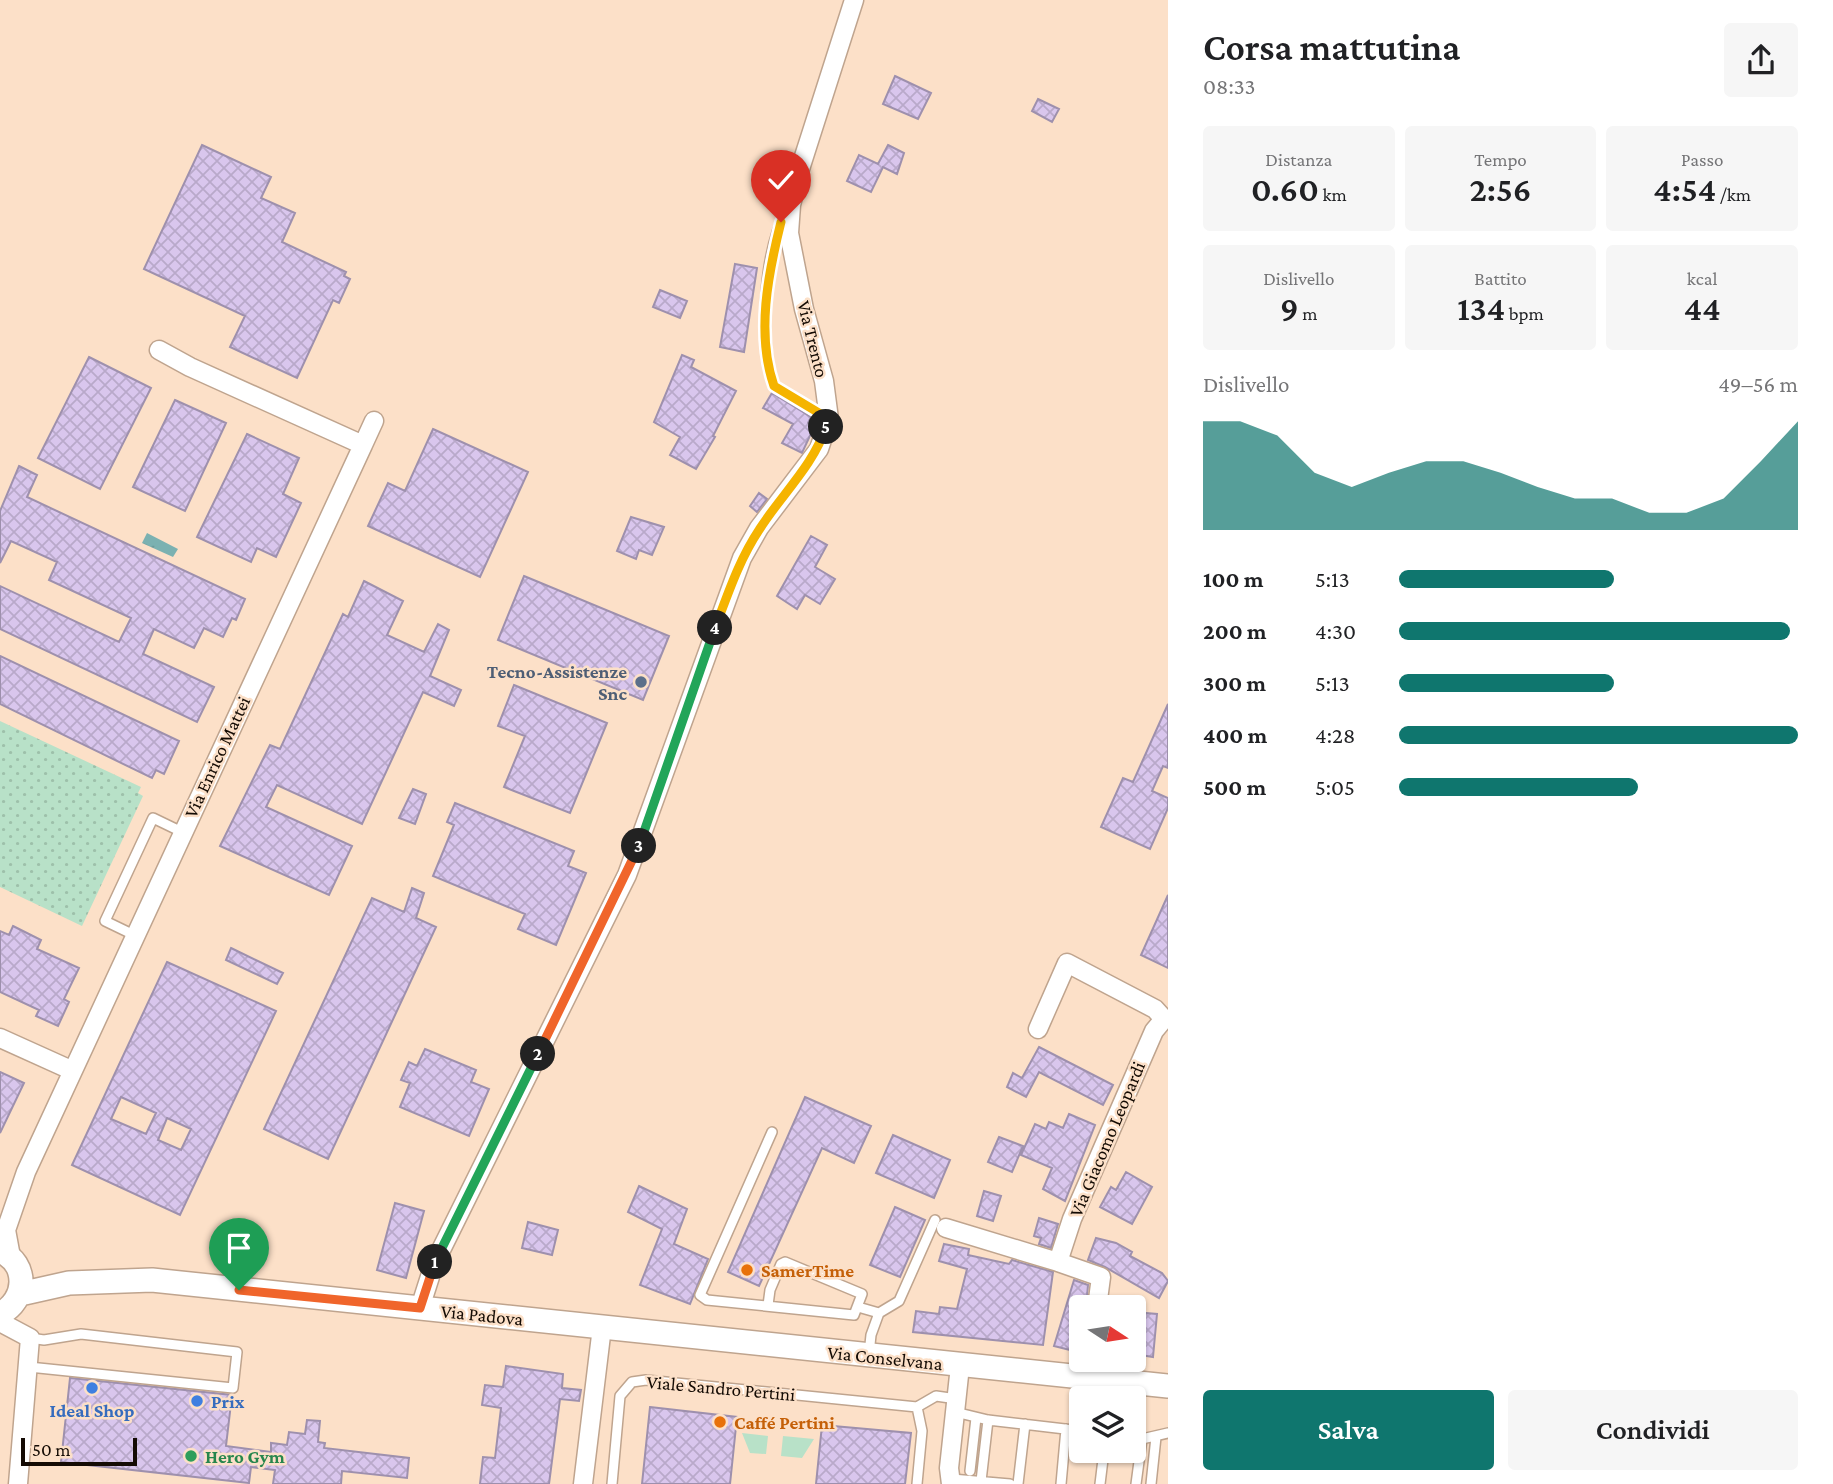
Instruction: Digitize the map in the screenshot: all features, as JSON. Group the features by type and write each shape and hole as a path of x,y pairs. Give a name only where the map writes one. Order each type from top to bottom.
{"main road":[{"name":"Via Padova","path":"9,1258 69,1283"},
{"path":"0,1314 19,1296 22,1281 9,1258"},
{"name":"Via Padova","path":"19,1296 69,1283 152,1280 602,1327"},
{"name":"Via Conselvana","path":"602,1327 960,1366 1069,1369"},
{"name":"Via Conselvana","path":"1103,1372 1168,1387"}],"street":[{"name":"Via Trento","path":"420,1308 434,1264 627,875 742,558 759,528 819,449 829,419 824,381 804,309 789,233 791,205 854,0"},
{"path":"159,350 190,367 363,445"},
{"name":"Via Enrico Mattei","path":"9,1258 6,1230 26,1172 374,421"},
{"path":"1038,1029 1067,963 1156,1009 1166,1019"},
{"name":"Via Giacomo Leopardi","path":"1058,1262 1072,1219 1149,1043 1166,1019"},
{"path":"0,1038 71,1070"},
{"name":"Via Enrico Mattei","path":"0,1216 26,1172"},
{"path":"941,1224 1101,1277 1099,1295"},
{"path":"18,1484 29,1367 19,1296"},
{"path":"0,1322 26,1336"},
{"path":"583,1484 602,1327"},
{"path":"951,1481 949,1468 959,1408 960,1366"}],"lane":[{"path":"791,205 781,222 772,258 766,313 768,368 774,386 829,419"},
{"path":"134,935 105,921 153,818 182,832"},
{"path":"768,1305 769,1290 781,1264 785,1262 862,1294 854,1315 708,1300 700,1295 772,1132"},
{"path":"869,1356 871,1335 879,1313 899,1301 941,1224"},
{"path":"858,1307 879,1313"},
{"path":"26,1336 44,1340 81,1334 237,1352 233,1388 29,1367"},
{"name":"Viale Sandro Pertini","path":"612,1484 620,1396 632,1382 646,1380 917,1407 936,1396 959,1408"},
{"path":"917,1407 922,1431 917,1484"},
{"path":"959,1408 976,1418 1069,1430"},
{"path":"970,1471 976,1418"},
{"path":"981,1481 988,1420"},
{"path":"1018,1484 1025,1424"},
{"path":"1061,1484 1066,1430"},
{"path":"1146,1438 1168,1433"},
{"path":"1151,1484 1156,1437"},
{"path":"1100,1484 1103,1463"},
{"path":"1136,1484 1137,1463"},
{"path":"951,1481 1010,1484"}],"green space":[{"path":"0,721 141,787 138,793 143,796 82,926 0,887"},
{"path":"742,1433 768,1436 766,1454 750,1453"},
{"path":"783,1436 814,1439 802,1458 781,1456"}],"water":[{"path":"147,533 178,549 173,557 142,543"}],"building":[{"path":"895,76 931,93 918,119 883,104"},
{"path":"1038,99 1059,109 1052,122 1032,111"},
{"path":"202,145 271,177 261,198 295,213 282,242 346,272 344,276 350,279 339,303 333,300 297,378 230,347 245,316 144,269"},
{"path":"888,145 904,153 897,174 883,167 871,192 847,181 859,155 878,164"},
{"path":"735,264 757,268 744,352 720,347"},
{"path":"660,290 687,301 680,318 653,307"},
{"path":"682,355 694,360 691,367 736,391 713,436 715,437 696,469 670,455 680,437 654,422"},
{"path":"89,357 151,388 100,489 38,458"},
{"path":"772,393 811,417 808,423 814,427 802,453 782,443 793,424 763,408"},
{"path":"175,400 226,423 185,511 133,487"},
{"path":"433,429 528,472 480,577 368,526 388,483 405,491"},
{"path":"247,434 299,458 283,494 301,503 276,557 257,548 251,562 197,537"},
{"path":"19,466 37,475 27,497 245,599 236,620 232,618 223,637 204,628 194,648 154,629 143,654 214,687 197,722 0,629 0,586 119,642 131,618 49,580 57,562 11,541 0,563 0,511"},
{"path":"759,493 767,499 757,512 750,506"},
{"path":"631,517 664,527 652,555 639,550 636,559 617,551"},
{"path":"811,536 827,545 815,567 835,579 820,604 805,595 797,609 777,596"},
{"path":"524,576 669,636 643,700 498,640"},
{"path":"364,581 403,601 387,635 424,652 438,624 449,630 430,676 461,690 454,706 423,692 362,824 277,785 266,807 352,846 329,895 220,846 270,745 280,749 343,614 348,617"},
{"path":"0,656 179,741 164,774 156,770 152,778 0,704"},
{"path":"514,685 607,723 570,813 504,787 525,736 498,726"},
{"path":"1168,704 1168,768 1163,766 1152,791 1168,798 1168,808 1150,849 1101,827 1123,778 1133,782"},
{"path":"413,789 426,794 415,824 399,818"},
{"path":"455,803 574,851 568,866 586,873 556,945 518,929 525,914 433,876 454,825 447,822"},
{"path":"412,888 424,893 416,918 436,927 328,1159 264,1129 372,898 404,912"},
{"path":"1168,895 1168,968 1141,955"},
{"path":"13,926 41,940 37,949 79,968 64,999 69,1002 58,1026 36,1016 39,1010 0,992 0,931 9,935"},
{"path":"231,948 283,973 277,984 226,960"},
{"path":"167,962 276,1011 180,1215 72,1165","holes":["121,1097 156,1113 146,1134 111,1119","167,1118 191,1129 181,1150 158,1140"]},
{"path":"1039,1047 1113,1085 1103,1105 1039,1072 1026,1097 1007,1087 1013,1073 1022,1078"},
{"path":"425,1049 476,1070 471,1082 489,1089 469,1136 400,1107 410,1083 401,1080 409,1062 417,1066"},
{"path":"0,1072 24,1083 0,1133"},
{"path":"805,1097 871,1126 854,1163 822,1148 759,1286 728,1272"},
{"path":"1069,1114 1095,1125 1065,1201 1043,1189 1052,1168 1021,1155 1035,1124 1046,1129 1049,1122 1063,1128"},
{"path":"893,1135 950,1160 934,1198 876,1173"},
{"path":"999,1137 1023,1146 1012,1172 988,1162"},
{"path":"1126,1172 1152,1187 1132,1224 1100,1207 1111,1187 1116,1190"},
{"path":"639,1186 687,1209 674,1244 708,1259 690,1304 640,1285 662,1229 628,1212"},
{"path":"984,1191 1001,1196 993,1221 977,1216"},
{"path":"395,1203 424,1211 406,1278 377,1270"},
{"path":"895,1207 925,1220 900,1277 870,1265"},
{"path":"1039,1218 1058,1224 1051,1248 1039,1244 1041,1238 1034,1236"},
{"path":"528,1222 558,1230 552,1255 522,1248"},
{"path":"1096,1238 1116,1243 1132,1252 1130,1256 1162,1273 1168,1281 1159,1298 1088,1260"},
{"path":"944,1244 969,1249 968,1255 1009,1264 1012,1260 1053,1272 1043,1345 913,1332 916,1311 939,1314 940,1307 957,1309 967,1269 939,1261"},
{"path":"1074,1280 1088,1285 1087,1295 1069,1295"},
{"path":"1069,1296 1069,1350 1054,1346"},
{"path":"1146,1313 1157,1314 1153,1357 1146,1356"},
{"path":"506,1366 563,1374 562,1388 581,1390 579,1401 560,1399 549,1484 480,1484 483,1457 495,1458 501,1408 482,1405 485,1385 503,1387"},
{"path":"70,1378 232,1395 226,1446 271,1452 271,1443 287,1445 289,1432 305,1434 307,1420 320,1421 318,1442 325,1443 324,1448 409,1458 407,1478 342,1471 341,1484 273,1484 275,1470 251,1467 249,1483 61,1462"},
{"path":"650,1407 737,1417 730,1484 642,1484"},
{"path":"822,1425 911,1433 905,1484 816,1484"}],"place":[{"name":"Tecno-Assistenze Snc","path":"641,682"},
{"name":"SamerTime","path":"747,1270"},
{"name":"Ideal Shop","path":"92,1388"},
{"name":"Prix","path":"197,1401"},
{"name":"Caffé Pertini","path":"720,1422"},
{"name":"Hero Gym","path":"191,1456"}],"route":[{"path":"239,1290 420,1308 434,1264 627,875 650,817 710,640 742,558 759,528 819,449 829,419 774,386 768,368 768,291 772,258 781,222"}]}
